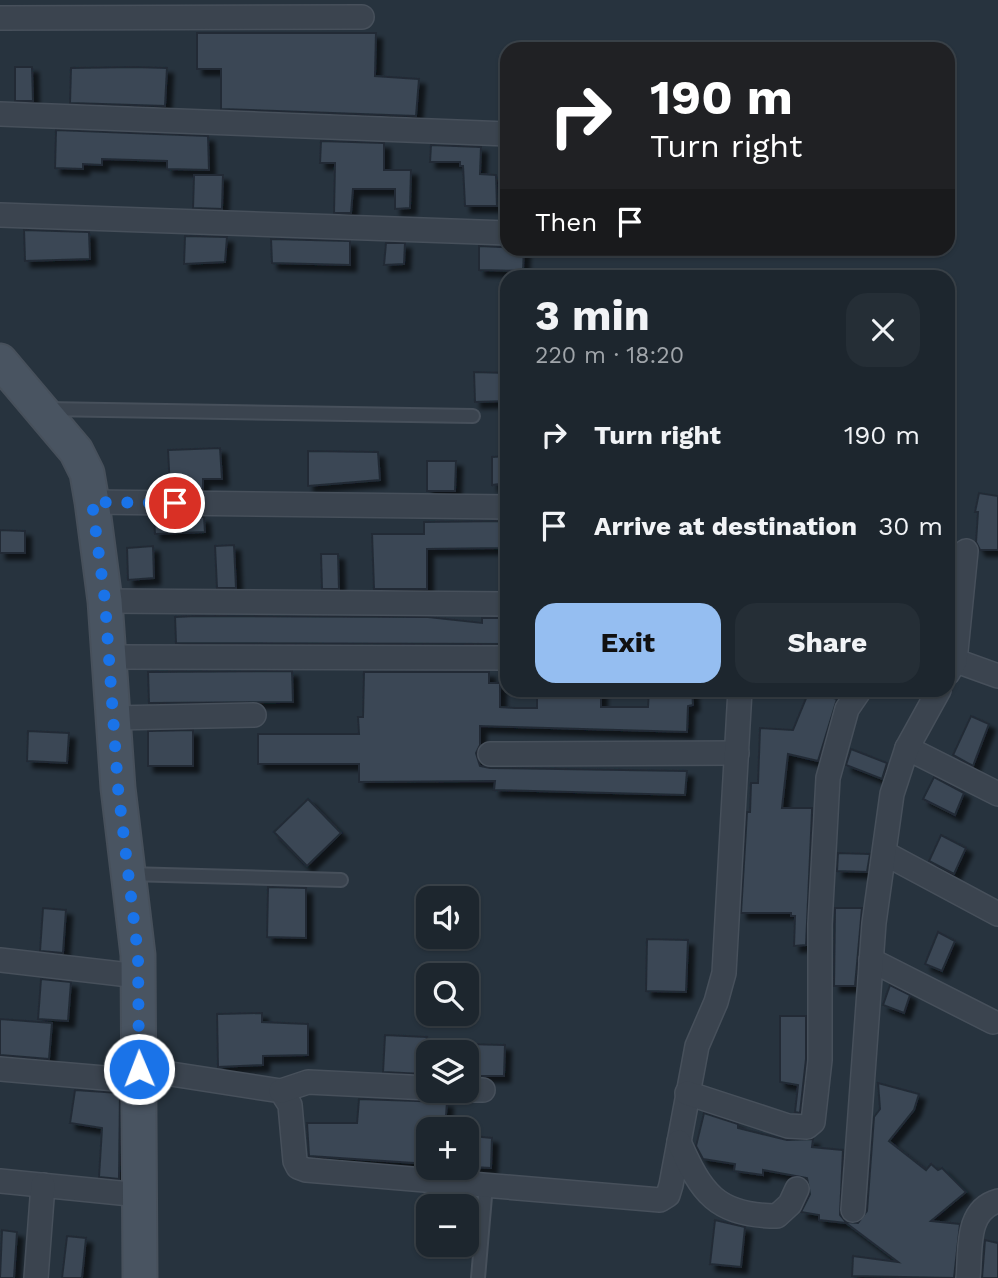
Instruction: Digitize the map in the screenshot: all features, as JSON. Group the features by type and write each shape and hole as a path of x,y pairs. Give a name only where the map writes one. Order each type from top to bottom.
{"street":[{"path":"0,18 362,17"},
{"path":"0,114 500,134"},
{"path":"0,215 500,233"},
{"path":"0,360 76,451 87,473 92,502 105,601 138,976 140,1278"},
{"path":"92,502 500,507"},
{"path":"955,634 966,551"},
{"path":"105,601 500,604"},
{"path":"109,657 500,657"},
{"path":"955,665 998,676"},
{"path":"281,1091 289,1105 298,1167 660,1200 668,1195 697,1046 716,1002 724,973 740,697"},
{"path":"687,1093 788,1126 807,1127 813,1122 820,1060 820,924 828,778 844,719 855,697"},
{"path":"853,1210 871,960 892,794 907,748 935,697"},
{"path":"114,718 254,715"},
{"path":"907,748 998,794"},
{"path":"491,754 737,753"},
{"path":"886,854 998,914"},
{"path":"0,960 138,976"},
{"path":"871,960 993,1022"},
{"path":"0,1069 139,1075 281,1091 307,1082 416,1087"},
{"path":"679,1142 696,1179 712,1200 760,1216 777,1216 790,1204 797,1189"},
{"path":"0,1181 140,1195"},
{"path":"36,1278 43,1185"},
{"path":"968,1278 974,1221 979,1210 998,1201"}],"lane":[{"path":"41,409 472,416"},
{"path":"128,874 341,880"},
{"path":"478,1278 486,1185"}],"building":[{"path":"197,33 376,33 375,76 419,79 416,116 221,109 221,69 197,69"},
{"path":"15,67 32,67 33,101 15,101"},
{"path":"71,68 167,68 165,106 70,103"},
{"path":"56,130 208,136 209,170 167,169 167,161 102,159 102,165 83,164 83,169 55,168"},
{"path":"321,141 384,143 384,170 411,170 410,208 395,209 395,189 353,189 351,213 334,213 335,163 320,163"},
{"path":"431,145 481,147 480,174 496,175 497,206 465,206 463,166 460,166 460,162 430,162"},
{"path":"194,175 223,175 222,209 193,208"},
{"path":"24,230 89,232 90,259 25,261"},
{"path":"185,236 227,237 225,262 184,264"},
{"path":"271,239 350,241 350,265 272,263"},
{"path":"386,243 405,243 404,264 384,265"},
{"path":"479,246 500,247 500,256 524,256 523,270 479,270"},
{"path":"474,372 500,373 500,401 475,402"},
{"path":"220,448 222,479 203,479 203,489 170,489 168,450"},
{"path":"308,451 378,452 380,480 308,486"},
{"path":"500,456 500,484 492,485 492,457"},
{"path":"427,461 456,461 455,491 427,491"},
{"path":"979,493 998,496 998,550 980,550 976,542 978,512 975,512"},
{"path":"154,517 204,517 205,532 155,534"},
{"path":"500,521 500,548 427,549 427,589 374,589 372,534 424,534 424,522"},
{"path":"0,530 25,531 25,553 0,553"},
{"path":"234,545 236,588 217,588 215,546"},
{"path":"153,546 154,578 128,580 127,548"},
{"path":"321,554 338,554 339,589 322,589"},
{"path":"175,617 428,617 482,623 482,618 500,618 500,644 176,643"},
{"path":"292,671 293,702 149,703 148,672"},
{"path":"364,672 489,672 489,683 500,683 500,707 537,708 537,697 601,697 601,707 648,707 649,697 692,697 693,705 688,706 687,732 480,726 480,745 476,753 480,766 490,768 687,771 685,795 494,790 495,781 359,782 359,764 258,764 258,734 359,734 358,717 363,717"},
{"path":"807,697 837,699 818,761 788,754 782,808 812,808 806,945 794,946 795,916 791,916 791,913 741,913 747,812 750,812 751,783 758,783 760,728 793,730"},
{"path":"971,716 989,724 973,766 953,755"},
{"path":"193,730 193,766 148,766 148,731"},
{"path":"28,731 69,733 67,763 27,761"},
{"path":"851,749 887,763 882,779 846,765"},
{"path":"934,777 964,793 955,815 923,799"},
{"path":"308,799 341,833 307,866 274,832"},
{"path":"941,835 966,848 954,874 929,861"},
{"path":"838,853 870,854 867,872 837,871"},
{"path":"268,887 306,888 306,938 267,937"},
{"path":"43,908 66,910 63,953 40,951"},
{"path":"835,908 862,908 855,986 834,986"},
{"path":"938,932 955,941 942,971 925,964"},
{"path":"647,939 688,940 686,992 646,991"},
{"path":"41,979 71,982 68,1021 38,1019"},
{"path":"890,985 910,995 904,1013 883,1005"},
{"path":"262,1013 262,1022 308,1024 308,1055 263,1056 263,1065 218,1067 217,1014"},
{"path":"780,1016 806,1016 806,1059 800,1113 795,1112 798,1085 780,1082"},
{"path":"0,1019 52,1023 49,1059 0,1055"},
{"path":"385,1035 427,1037 427,1040 416,1040 416,1074 383,1072"},
{"path":"479,1044 505,1045 504,1076 479,1076"},
{"path":"878,1083 919,1094 914,1110 889,1141 926,1170 931,1164 938,1170 942,1168 966,1192 931,1221 960,1224 954,1278 852,1276 853,1256 898,1262 846,1223 819,1220 819,1215 801,1212 810,1194 807,1178 763,1170 763,1175 734,1171 735,1164 703,1159 696,1146 704,1113 738,1124 738,1128 787,1140 813,1139 812,1147 843,1150 840,1215 846,1222 858,1223 867,1211 874,1117 880,1109"},
{"path":"75,1090 120,1093 119,1179 99,1177 102,1128 70,1123"},
{"path":"359,1099 447,1103 446,1117 416,1117 416,1163 309,1156 307,1123 357,1123"},
{"path":"479,1137 492,1138 491,1168 479,1167"},
{"path":"715,1220 745,1227 741,1267 710,1264"},
{"path":"2,1230 17,1232 14,1278 0,1278"},
{"path":"67,1236 86,1238 82,1278 62,1278"},
{"path":"985,1240 998,1243 998,1278 982,1278"}],"route":[{"path":"139,1069 138,955 118,788 105,601 92,502 175,503"}]}
